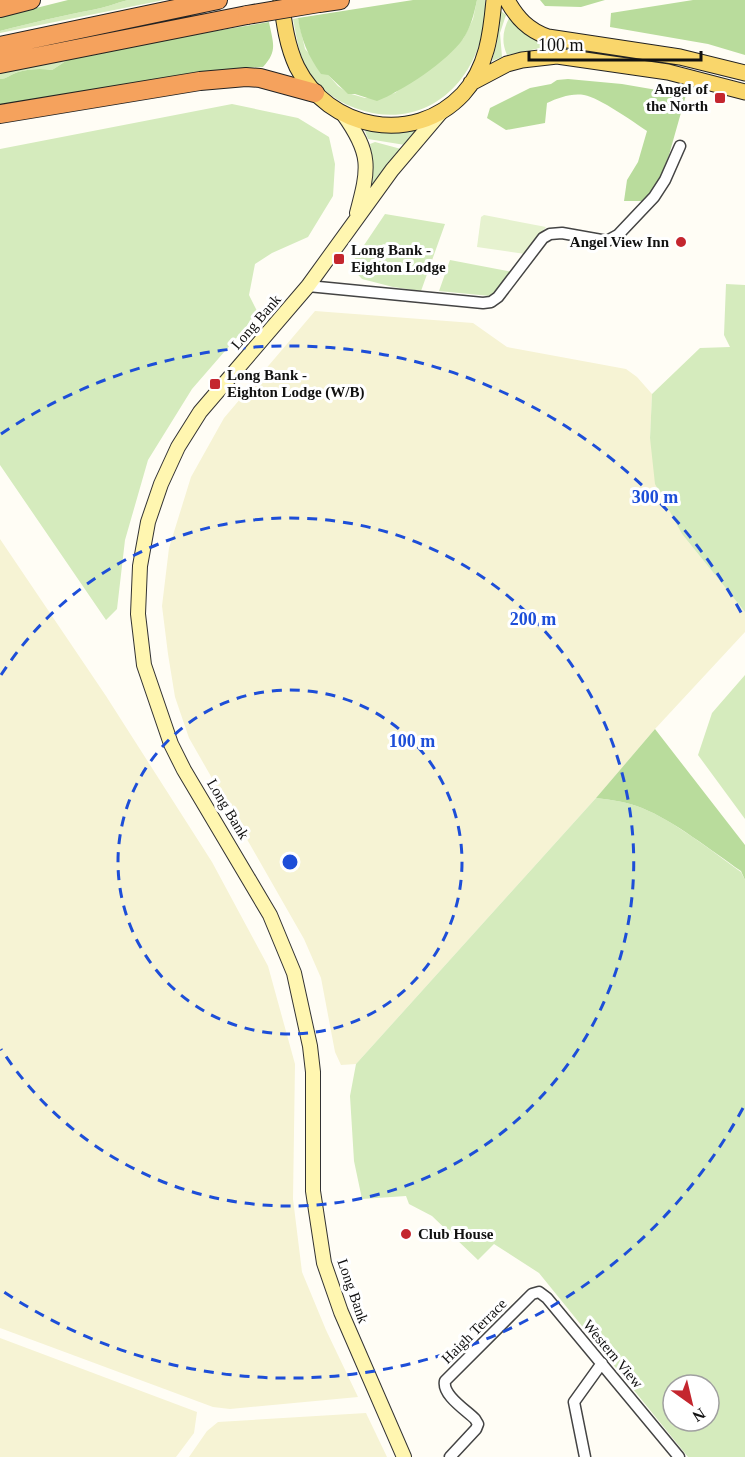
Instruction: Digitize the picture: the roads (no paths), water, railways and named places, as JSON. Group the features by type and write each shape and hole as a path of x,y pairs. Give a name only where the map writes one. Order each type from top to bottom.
{"highway":[{"path":"0,8 31,0"},
{"path":"0,46 218,0"},
{"path":"0,64 247,15 340,0"},
{"path":"0,114 237,77 260,78 315,93"}],"main road":[{"path":"281,0 290,51 297,68 315,93 331,107 363,122 395,124 406,124 427,118 446,107 471,83 483,60 491,35 494,0"},
{"path":"507,0 526,26 538,34 680,57 745,73"},
{"path":"471,83 507,64 557,56 668,72 745,92"},
{"name":"Long Bank","path":"404,1457 341,1312 324,1263 313,1191 313,1072 310,1046 294,973 270,915 171,744 144,665 138,614 140,566 148,522 161,484 178,447 200,412 308,286 408,150 446,107"},
{"name":"Long Bank","path":"343,114 354,129 366,155 365,182 354,224"}],"street":[{"path":"308,286 491,302 498,297 543,238 550,234 561,233 607,241 618,235 654,197 665,180 680,146"},
{"name":"Haigh Terrace","path":"451,1457 478,1424 447,1392 444,1386 445,1381 532,1294 539,1292 548,1298"},
{"name":"Western View","path":"548,1298 679,1457"},
{"path":"585,1457 574,1402 602,1363"}],"place":[{"name":"Angel of the North","path":"720,98"},
{"name":"Angel View Inn","path":"681,242"},
{"name":"Long Bank - Eighton Lodge","path":"339,259"},
{"name":"Long Bank - Eighton Lodge (W/B)","path":"215,384"},
{"name":"Club House","path":"406,1234"}]}
